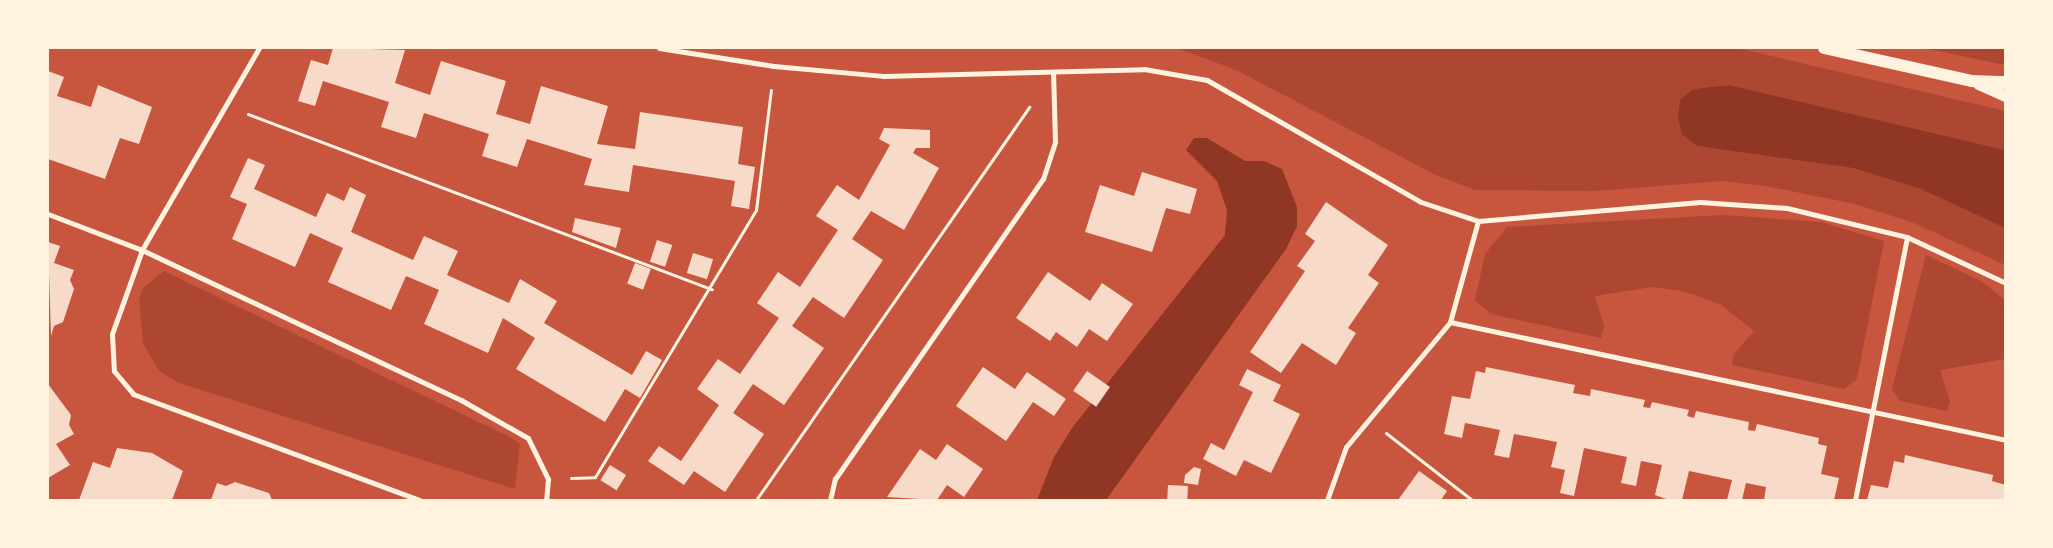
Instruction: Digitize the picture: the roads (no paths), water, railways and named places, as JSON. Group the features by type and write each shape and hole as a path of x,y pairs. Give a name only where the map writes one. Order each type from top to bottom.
{"main road":[{"path":"1824,48 1972,81 2006,82"},
{"path":"1972,81 2006,96"}],"street":[{"path":"259,48 142,250 112,334 114,371 133,394 419,500"},
{"path":"659,48 774,66 883,76 1144,69 1207,80 1421,202 1478,221 1700,202 1787,208 1907,237 2006,283"},
{"path":"830,500 836,479 1043,179 1055,142 1053,72"},
{"path":"48,214 142,250 461,400 511,428 528,438 548,479 546,500"},
{"path":"1326,500 1346,447 1450,322 1478,221"},
{"path":"1855,500 1870,410 1907,237"},
{"path":"1450,322 2006,440"}]}
